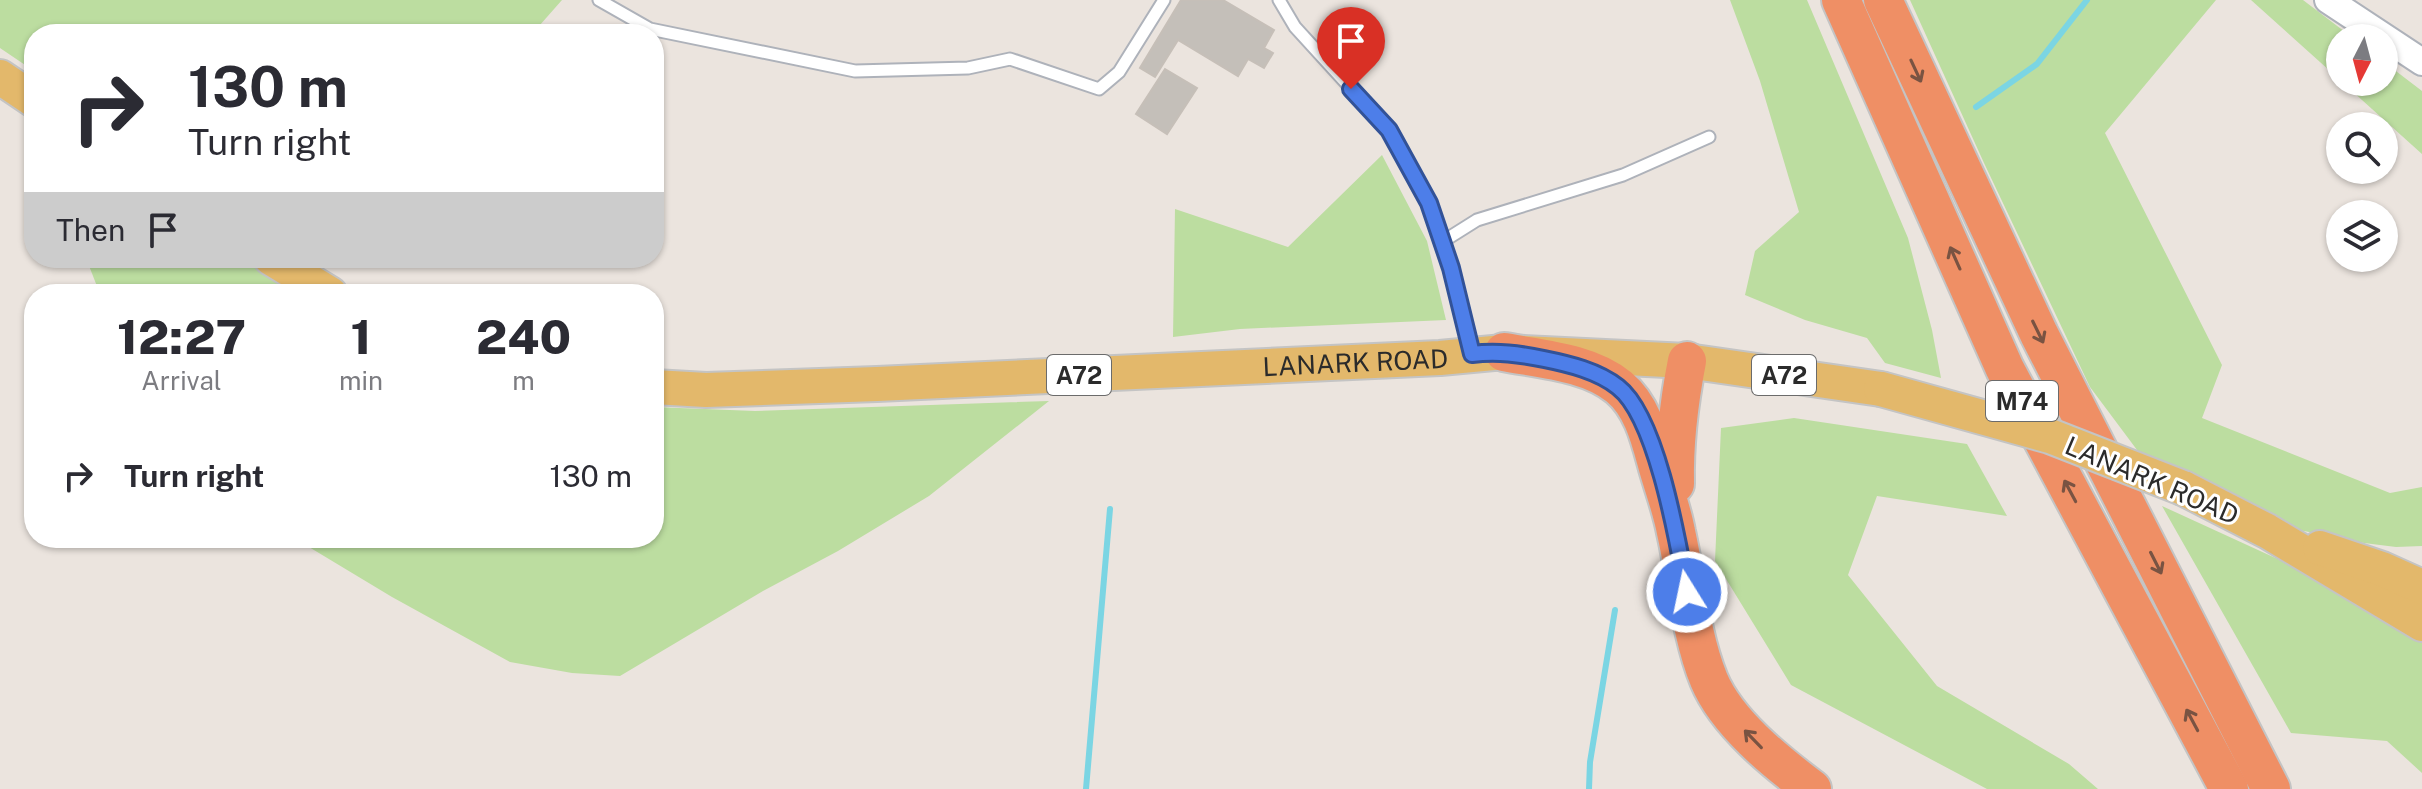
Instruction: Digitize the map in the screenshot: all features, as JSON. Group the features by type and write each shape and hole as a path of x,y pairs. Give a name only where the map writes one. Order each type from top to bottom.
{"highway":[{"name":"M74","path":"1841,0 2005,369 2229,789"},
{"name":"M74","path":"1883,0 2039,334 2271,789"},
{"path":"1488,353 1564,363 1597,374 1619,387 1637,408 1650,437 1676,531 1692,622 1710,682 1735,721 1763,749 1812,789"},
{"path":"1676,531 1674,454 1679,400 1687,361"}],"main road":[{"path":"0,77 24,93"},
{"path":"287,268 314,284"},
{"name":"LANARK ROAD","path":"664,388 706,390 877,384 1440,358 1488,353 1687,361 1881,389 2050,436 2183,488 2267,531 2422,624"},
{"name":"LANARK ROAD","path":"2267,531 2421,582"}],"street":[{"path":"2328,0 2419,60"}],"lane":[{"path":"599,0 641,24"},
{"path":"664,32 855,71 968,68 1010,59 1099,89 1119,72 1164,0"},
{"path":"1279,0 1295,27 1389,130 1429,203 1488,353"},
{"path":"1442,242 1477,220 1623,175 1709,137"}],"green space":[{"path":"0,0 562,0 541,24 24,24 24,64 0,48"},
{"path":"1730,0 1807,0 1908,238 1941,378 1885,363 1867,338 1805,320 1745,295 1755,251 1799,212 1760,81"},
{"path":"1910,0 2216,0 2105,133 2222,365 2202,418 2390,493 2422,487 2422,546 2364,543 2299,530 2146,462 2090,387"},
{"path":"2251,0 2303,0 2335,24 2326,24 2326,67"},
{"path":"2398,73 2422,91 2422,154 2398,132 2398,112 2375,112 2358,96 2398,96"},
{"path":"1382,155 1427,241 1446,320 1240,329 1173,337 1175,209 1288,247"},
{"path":"90,268 256,268 281,284 96,284"},
{"path":"1049,401 929,496 620,676 572,673 510,662 311,548 664,548 664,407 755,411"},
{"path":"1794,418 1967,444 2007,516 1877,496 1848,575 1937,686 2069,764 2098,789 1987,789 1791,685 1715,561 1721,428"},
{"path":"2162,506 2315,576 2422,641 2422,773 2387,741 2291,733"}],"building":[{"path":"1181,0 1223,0 1274,30 1264,48 1273,53 1264,68 1248,59 1238,76 1178,40 1155,77 1140,68"},
{"path":"1165,69 1197,88 1167,134 1136,114"}],"waterway":[{"path":"1976,107 2037,64 2087,0"},
{"path":"1086,789 1110,509"},
{"path":"1589,789 1590,762 1615,610"}],"route":[{"path":"1351,89 1389,130 1429,203 1451,268 1472,354 1504,352 1564,363 1597,374 1619,387 1637,408 1650,437 1676,531 1687,592"}]}
